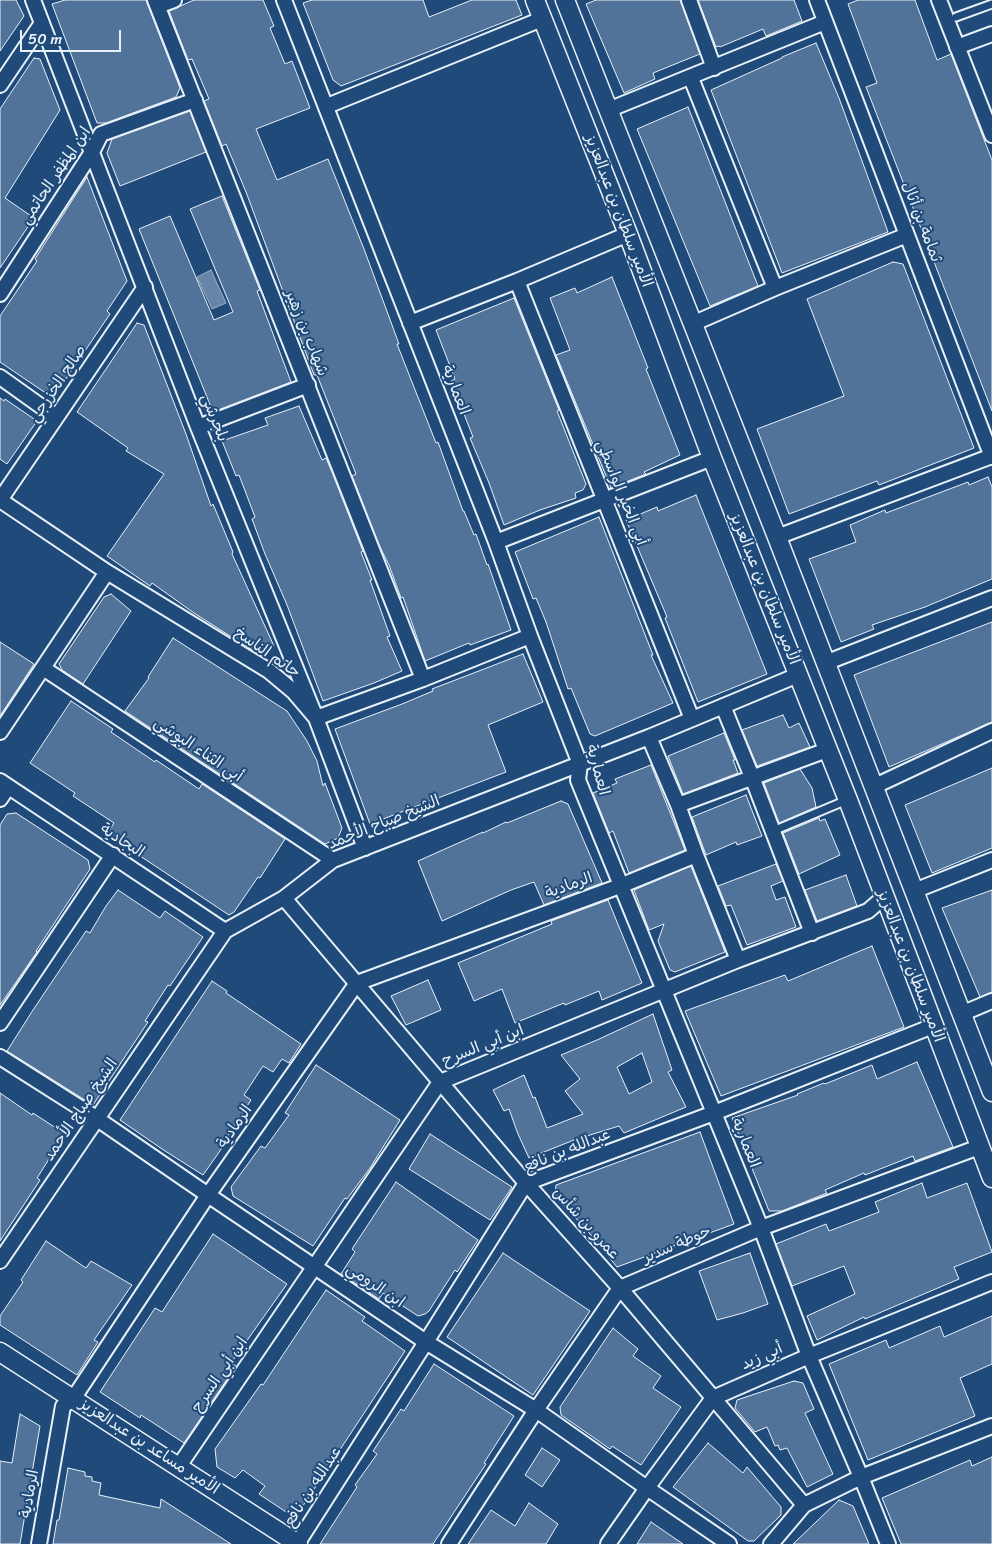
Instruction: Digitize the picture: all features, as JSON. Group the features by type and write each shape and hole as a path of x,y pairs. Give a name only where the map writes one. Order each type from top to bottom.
{"street":[{"name":"بلجرشي","path":"33,0 198,427 316,718 364,848"},
{"path":"156,3 174,0"},
{"name":"العمارية","path":"284,0 496,542 580,764 578,780 761,1228 809,1356 888,1544"},
{"name":"الأمير سلطان بن عبدالعزيز","path":"535,0 628,234 712,458 848,800 992,1178"},
{"name":"الأمير سلطان بن عبدالعزيز","path":"565,0 875,786 992,1092"},
{"path":"689,0 714,68"},
{"name":"ثمامة بن أثال","path":"817,0 992,457"},
{"path":"939,0 992,135"},
{"name":"شهاب بن زهير","path":"156,3 424,679"},
{"path":"327,106 542,18"},
{"path":"608,110 691,78 824,22"},
{"path":"0,85 42,23"},
{"path":"957,47 992,34"},
{"path":"691,78 775,288"},
{"name":"ابن المظفر الحاتمي","path":"0,294 92,152 101,134 195,100"},
{"path":"410,323 517,281 628,234"},
{"path":"692,324 775,288 907,235"},
{"name":"أبي الخير الواسطي","path":"517,281 692,719"},
{"name":"صالح الخزرجي","path":"0,500 145,288"},
{"path":"0,377 56,417"},
{"path":"198,427 308,385"},
{"path":"777,537 992,457"},
{"path":"496,542 712,458"},
{"name":"حاتم الناسخ","path":"0,500 107,572 269,671 293,691 316,718"},
{"path":"0,732 107,572"},
{"path":"825,663 992,598"},
{"path":"316,718 424,679 530,636"},
{"name":"أبي الثناء البوشي","path":"43,668 333,860"},
{"name":"الشيخ صباح الأحمد","path":"0,1261 225,931 284,898 333,860 649,737 798,675"},
{"path":"723,706 812,933"},
{"path":"875,786 992,731"},
{"path":"649,737 678,805 738,960"},
{"path":"678,805 827,750"},
{"path":"0,800 4,784"},
{"name":"البجادية","path":"4,784 225,931"},
{"path":"0,1023 112,855"},
{"name":"الرمادية","path":"39,1544 63,1406 73,1398 208,1196 357,983 620,886 696,855"},
{"path":"914,891 992,860"},
{"name":"ابن أبي السرح","path":"179,1466 440,1082 738,960 868,911 884,897"},
{"name":"عمرو بن شأس","path":"284,898 526,1184 620,1288 804,1505"},
{"path":"961,1014 992,1002"},
{"name":"عبدالله بن نافع","path":"297,1544 526,1184 714,1113 933,1026"},
{"name":"ابن الرومي","path":"0,1057 96,1118 208,1196 426,1342 536,1410 729,1544"},
{"name":"حوطة سدير","path":"620,1288 761,1228 979,1146"},
{"name":"أبي زيد","path":"713,1398 809,1356 992,1282"},
{"path":"448,1544 536,1410 620,1288"},
{"name":"الأمير مساعد بن عبدالعزيز","path":"0,1352 297,1544"},
{"path":"608,1544 713,1398"},
{"path":"770,1544 804,1505 861,1477 992,1426"}],"lane":[{"path":"956,17 988,3"},
{"path":"773,831 848,800"}],"water":[{"path":"211,270 226,303 212,309 197,277"}],"building":[{"path":"0,0 16,0 24,16 0,51"},
{"path":"65,0 146,0 180,88 176,97 106,123 97,123 52,4"},
{"path":"194,0 263,0 274,26 270,28 285,64 292,61 310,108 256,129 277,180 328,159 364,249 399,344 397,344 436,443 438,442 463,511 474,535 476,534 488,564 511,630 470,645 469,643 425,661 403,597 401,598 352,476 356,474 317,375 314,375 246,192 226,144 222,146 204,101 209,99 192,59 188,60 169,11"},
{"path":"312,0 423,0 429,17 472,0 516,0 522,15 341,86 333,80 303,3"},
{"path":"596,0 680,0 700,54 653,73 655,79 624,93 586,4"},
{"path":"698,0 794,0 802,21 766,36 763,29 716,47"},
{"path":"858,0 915,0 937,60 951,54 992,160 992,411 866,87 877,83 848,4"},
{"path":"816,43 839,98 888,232 782,273 711,90"},
{"path":"34,58 40,59 60,110 5,198 34,218 0,268 0,109"},
{"path":"688,107 758,286 710,306 637,129"},
{"path":"190,111 206,152 120,186 107,153 112,139"},
{"path":"87,177 127,281 107,311 110,314 53,398 0,362 0,316 37,261 35,259"},
{"path":"222,196 260,290 257,291 291,382 213,412 139,229 170,216 214,320 233,312 190,209"},
{"path":"893,262 903,264 974,448 879,485 877,481 789,514 757,429 844,396 807,299"},
{"path":"612,277 680,455 644,472 646,474 611,488 556,355 570,350 550,298 575,288 577,293"},
{"path":"514,298 559,410 557,411 586,484 583,490 575,493 576,498 504,525 470,438 473,437 451,381 455,379 436,330"},
{"path":"137,323 144,325 186,434 211,506 213,504 233,552 232,554 274,646 263,657 194,613 152,583 150,586 107,556 164,474 126,451 128,448 77,412"},
{"path":"0,398 4,401 5,399 37,421 7,464 0,459"},
{"path":"299,406 322,460 326,458 363,551 361,552 390,636 387,637 402,671 323,701 287,605 265,554 252,519 255,517 239,475 236,476 222,441 268,425 265,418"},
{"path":"988,477 992,487 992,579 925,607 872,625 874,629 841,642 809,559 856,542 850,525 885,510 886,513 968,482 969,485"},
{"path":"696,495 767,674 698,702 665,618 667,617 626,520 657,507 658,511"},
{"path":"599,517 653,655 651,655 673,703 595,736 590,734 571,688 568,689 546,622 536,598 533,599 515,552"},
{"path":"111,594 131,611 83,684 62,670 59,664 104,597"},
{"path":"992,622 992,722 889,767 854,675"},
{"path":"173,638 287,711 307,741 317,761 323,786 325,783 342,828 338,838 325,844 125,711 149,678"},
{"path":"0,642 34,664 0,716"},
{"path":"523,654 543,702 488,725 506,772 370,824 335,729 402,704 433,691 432,689"},
{"path":"71,701 113,729 111,732 155,762 156,760 199,789 202,784 285,839 260,878 258,877 234,912 229,915 107,834 114,823 73,796 75,793 30,763"},
{"path":"783,715 789,728 799,723 810,747 757,766 742,730"},
{"path":"724,733 738,773 683,794 668,756"},
{"path":"651,765 685,850 629,873 613,831 609,833 593,793 617,783 615,779"},
{"path":"992,768 992,848 932,873 905,805"},
{"path":"800,769 812,788 816,807 779,823 764,783"},
{"path":"746,795 762,836 737,845 736,842 706,855 692,817"},
{"path":"561,801 568,804 602,883 544,905 534,882 511,890 442,921 418,861 506,822"},
{"path":"16,813 88,860 90,869 37,952 0,1005 0,825 7,814"},
{"path":"819,818 820,821 825,819 840,855 799,874 783,833"},
{"path":"776,864 783,881 771,886 776,900 785,897 796,927 747,945 731,905 726,906 718,886"},
{"path":"691,866 725,952 675,972 670,970 658,941 664,924 649,930 634,890"},
{"path":"846,875 857,906 817,921 805,890"},
{"path":"118,890 160,918 165,911 203,937 170,986 168,985 145,1021 148,1022 93,1105 7,1051 86,931 90,933"},
{"path":"992,890 992,992 980,997 942,908"},
{"path":"608,900 642,983 602,1000 599,991 515,1023 502,989 474,1001 458,963 552,924 551,921"},
{"path":"872,946 904,1027 721,1096 685,1011 785,975 788,981"},
{"path":"428,980 441,1010 406,1025 391,996"},
{"path":"212,981 227,991 226,993 301,1044 289,1063 282,1059 273,1072 263,1066 244,1095 251,1100 227,1137 229,1138 203,1175 120,1120"},
{"path":"653,1014 672,1070 668,1072 686,1107 624,1133 619,1126 574,1140 529,1158 509,1109 504,1111 493,1090 524,1075 547,1128 583,1114 565,1091 580,1079 561,1055","holes":["642,1053 652,1082 629,1094 617,1067"]},
{"path":"917,1062 953,1147 915,1161 913,1156 865,1175 864,1173 825,1190 827,1193 782,1211 769,1211 732,1118 798,1095 872,1065 877,1079"},
{"path":"316,1065 400,1120 370,1168 347,1199 345,1198 313,1246 233,1196 231,1187 261,1146 265,1148 289,1115 285,1113"},
{"path":"0,1093 32,1115 33,1113 65,1134 37,1178 40,1180 0,1241"},
{"path":"700,1132 734,1224 617,1267 585,1228 555,1196 556,1185"},
{"path":"430,1134 512,1187 490,1220 409,1169"},
{"path":"396,1182 478,1240 457,1272 455,1270 429,1311 418,1316 383,1293 379,1299 341,1274 355,1252 352,1249"},
{"path":"922,1183 927,1198 967,1183 992,1252 954,1267 959,1279 865,1319 864,1317 817,1340 807,1316 855,1294 844,1266 792,1286 776,1244 826,1224 829,1231 879,1212 875,1202"},
{"path":"213,1234 287,1284 231,1363 236,1366 184,1443 141,1415 140,1418 100,1392 155,1308 162,1312"},
{"path":"46,1241 86,1268 91,1261 132,1285 94,1340 98,1342 77,1375 0,1325 0,1316 23,1282 21,1280"},
{"path":"503,1253 590,1311 533,1395 447,1337"},
{"path":"750,1253 768,1304 717,1320 699,1271"},
{"path":"326,1290 365,1317 362,1321 405,1351 295,1518 259,1494 265,1486 243,1470 235,1478 217,1467 215,1449 261,1384 263,1385"},
{"path":"992,1316 992,1364 960,1378 975,1416 868,1460 829,1364 886,1340 889,1348 940,1326 944,1337"},
{"path":"613,1328 638,1349 633,1356 661,1376 653,1388 681,1407 641,1465 612,1446 610,1449 561,1415 560,1407"},
{"path":"434,1364 514,1416 484,1463 486,1464 433,1544 320,1544 357,1487 355,1485 377,1454 373,1451 401,1409 404,1411"},
{"path":"794,1381 803,1383 814,1409 805,1413 833,1474 807,1487 787,1448 780,1450 778,1445 775,1446 767,1427 755,1432 735,1408 737,1400"},
{"path":"20,1414 40,1426 20,1544 0,1544 0,1461 12,1463"},
{"path":"708,1443 743,1473 747,1467 781,1507 781,1515 754,1541 748,1541 673,1487"},
{"path":"542,1448 560,1460 542,1487 525,1475"},
{"path":"992,1457 992,1544 901,1544 882,1498 970,1460 972,1466"},
{"path":"68,1468 85,1472 85,1476 92,1477 92,1481 101,1483 99,1495 160,1508 161,1499 231,1544 53,1544"},
{"path":"839,1500 853,1506 869,1544 793,1544"},
{"path":"529,1503 558,1524 546,1544 468,1544 491,1510 515,1526"},
{"path":"651,1522 683,1544 637,1544"}]}
